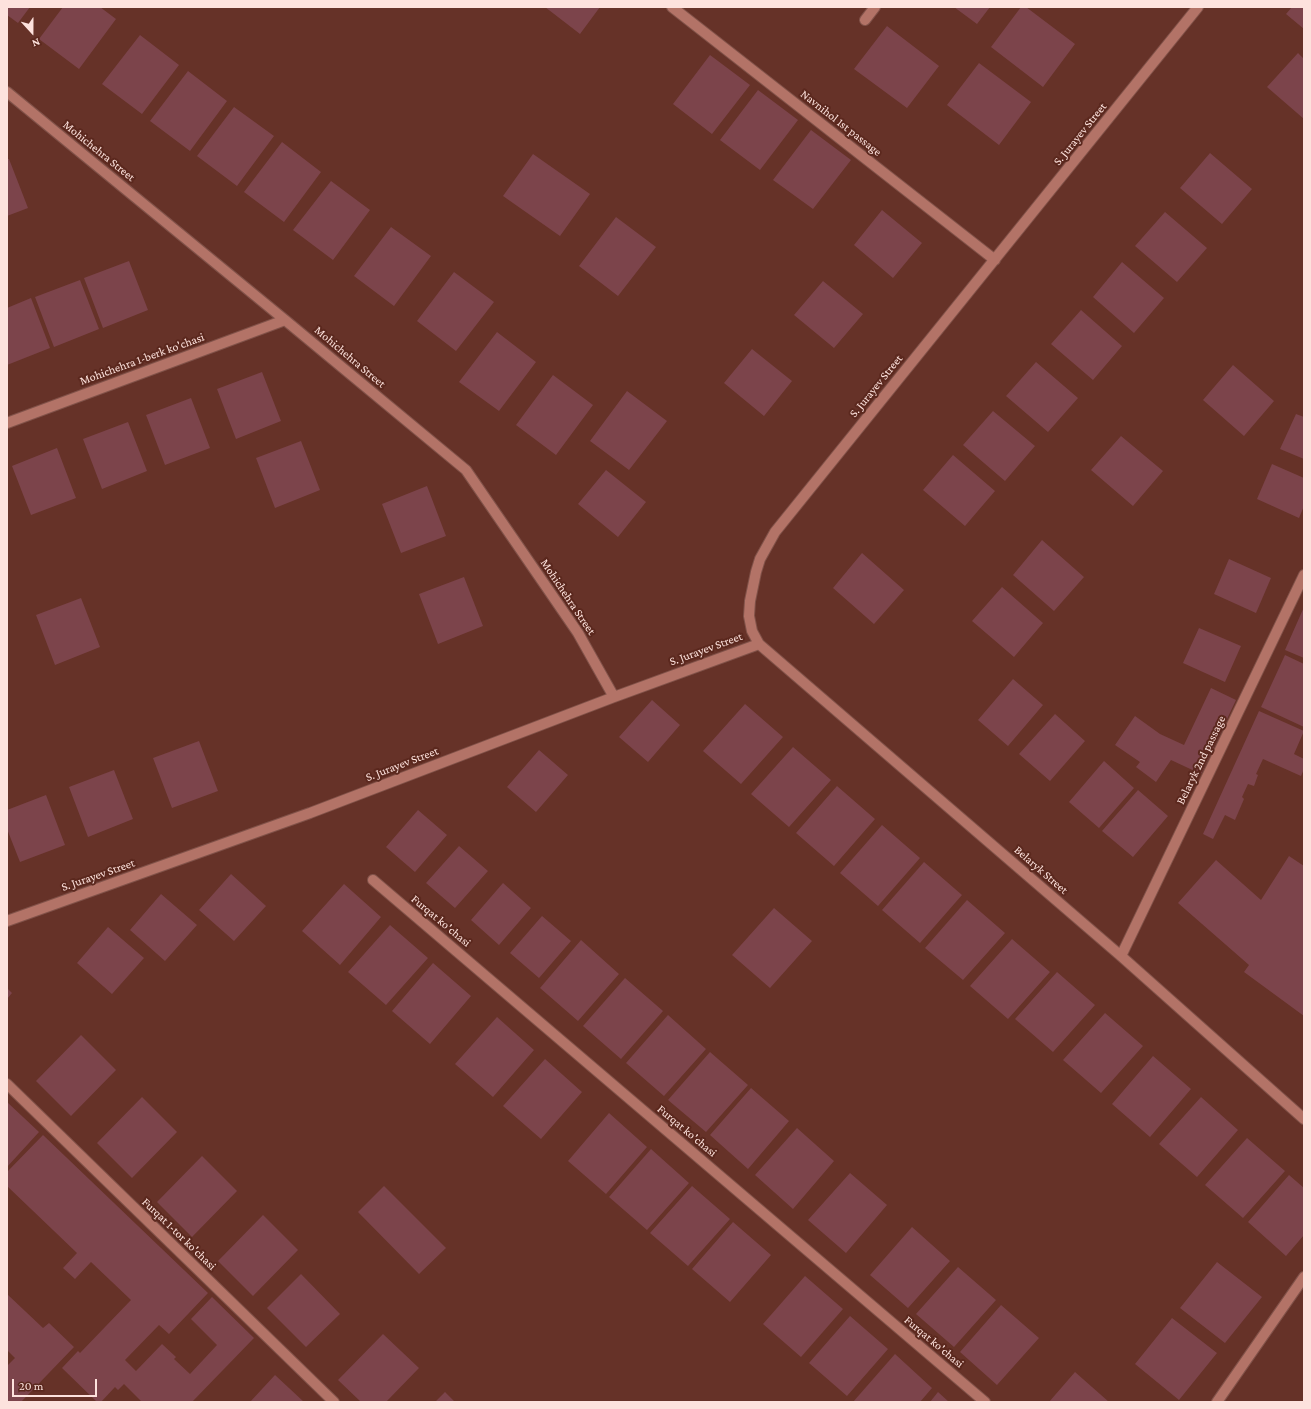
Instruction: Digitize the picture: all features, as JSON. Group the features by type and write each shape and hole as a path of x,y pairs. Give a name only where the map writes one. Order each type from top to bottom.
{"street":[{"name":"Navnihol 1st passage","path":"672,7 995,260"},
{"path":"866,20 875,7"},
{"name":"S. Jurayev Street","path":"7,921 310,814 614,697 759,644 752,631 749,616 750,601 760,559 775,532 1198,7"},
{"name":"Mohichehra Street","path":"7,92 466,470 578,633 614,697"},
{"name":"Mohichehra 1-berk ko'chasi","path":"7,423 285,320"},
{"name":"Belaryk 2nd passage","path":"1121,956 1304,575"},
{"name":"Belaryk Street","path":"759,644 1121,956 1304,1119"},
{"name":"Furqat ko'chasi","path":"373,880 984,1402"},
{"name":"Furqat 1-tor ko'chasi","path":"7,1084 334,1402"},
{"path":"1218,1402 1304,1277"}],"building":[{"path":"7,7 30,7 18,23 7,15"},
{"path":"63,7 100,7 116,19 79,69 39,39"},
{"path":"545,7 600,7 580,34"},
{"path":"954,7 990,7 977,24"},
{"path":"1021,7 1026,7 1075,44 1043,87 991,47"},
{"path":"1292,7 1304,7 1304,29 1286,14"},
{"path":"887,26 939,66 907,108 854,69"},
{"path":"140,35 179,65 142,114 102,84"},
{"path":"1298,53 1304,59 1304,119 1267,87"},
{"path":"710,55 750,85 712,134 673,104"},
{"path":"979,63 1031,102 999,145 947,105"},
{"path":"188,71 227,101 190,151 150,121"},
{"path":"758,90 798,120 760,170 720,140"},
{"path":"234,107 274,136 237,186 197,156"},
{"path":"811,130 851,160 813,209 773,180"},
{"path":"282,142 321,172 284,222 244,192"},
{"path":"1210,153 1252,189 1222,224 1180,188"},
{"path":"533,154 590,194 560,236 503,196"},
{"path":"7,159 9,159 28,208 7,216"},
{"path":"331,181 370,210 333,260 293,230"},
{"path":"882,210 922,243 893,278 854,245"},
{"path":"1165,212 1207,248 1177,282 1135,246"},
{"path":"616,217 656,247 618,296 579,266"},
{"path":"391,227 431,256 394,306 354,276"},
{"path":"129,261 148,310 103,328 84,278"},
{"path":"1122,262 1164,298 1134,333 1093,297"},
{"path":"454,272 494,302 456,351 417,321"},
{"path":"80,280 99,329 54,347 35,297"},
{"path":"823,281 863,314 834,348 794,315"},
{"path":"31,298 50,348 7,365 7,308"},
{"path":"1081,310 1122,346 1093,380 1051,344"},
{"path":"497,332 536,362 499,411 459,382"},
{"path":"752,349 792,381 764,416 724,383"},
{"path":"1036,362 1078,398 1048,432 1006,396"},
{"path":"1233,365 1274,401 1244,436 1203,400"},
{"path":"262,372 281,421 236,439 217,389"},
{"path":"553,375 593,405 556,455 516,425"},
{"path":"627,391 667,421 629,470 590,441"},
{"path":"191,398 210,448 165,465 146,415"},
{"path":"993,411 1035,446 1005,481 963,445"},
{"path":"1296,414 1304,417 1304,459 1280,449"},
{"path":"128,422 147,471 102,489 83,439"},
{"path":"1121,436 1163,471 1133,506 1091,470"},
{"path":"301,441 320,490 275,508 256,458"},
{"path":"57,448 76,498 31,515 12,466"},
{"path":"953,455 995,491 965,526 923,490"},
{"path":"1272,464 1304,478 1304,506 1299,518 1257,499"},
{"path":"606,470 646,502 618,537 578,504"},
{"path":"427,486 446,536 401,553 382,504"},
{"path":"1042,540 1084,577 1054,611 1013,575"},
{"path":"862,553 904,590 874,624 833,588"},
{"path":"1229,559 1271,578 1256,613 1214,594"},
{"path":"464,577 483,626 438,644 419,594"},
{"path":"1002,587 1043,623 1014,657 972,621"},
{"path":"81,598 100,647 55,665 36,615"},
{"path":"1304,607 1304,658 1285,650"},
{"path":"1199,628 1241,646 1225,682 1183,663"},
{"path":"1285,655 1304,664 1304,727 1261,707"},
{"path":"1013,679 1043,705 1008,746 978,720"},
{"path":"1211,688 1236,700 1201,774 1171,760 1156,782 1136,767 1140,762 1115,745 1135,716 1160,734 1184,745"},
{"path":"652,700 680,725 648,762 619,737"},
{"path":"745,704 783,737 741,784 703,751"},
{"path":"1259,711 1304,731 1294,754 1304,759 1304,769 1301,776 1263,759 1256,774 1258,775 1254,786 1248,784 1242,797 1244,799 1235,820 1225,815 1213,839 1203,834"},
{"path":"1055,714 1085,741 1050,781 1019,754"},
{"path":"199,741 218,791 172,808 153,758"},
{"path":"793,747 831,780 789,827 751,794"},
{"path":"539,750 568,775 536,812 507,787"},
{"path":"1104,761 1134,788 1099,828 1069,802"},
{"path":"114,770 133,819 88,837 69,787"},
{"path":"837,786 875,819 834,866 796,833"},
{"path":"1138,790 1168,816 1133,857 1102,831"},
{"path":"46,795 65,845 20,862 7,829 7,810"},
{"path":"418,810 447,835 415,872 386,847"},
{"path":"882,825 920,858 878,906 840,873"},
{"path":"459,846 488,871 455,908 426,883"},
{"path":"1289,856 1304,866 1304,1016 1244,972 1249,965 1178,903 1216,860 1261,900"},
{"path":"924,862 962,895 920,943 882,910"},
{"path":"231,874 266,906 234,941 199,910"},
{"path":"503,883 531,908 499,945 471,920"},
{"path":"344,884 381,917 340,965 302,931"},
{"path":"161,894 197,925 165,961 130,930"},
{"path":"967,900 1005,933 963,980 925,948"},
{"path":"774,908 812,941 770,988 732,955"},
{"path":"542,916 571,941 539,978 510,953"},
{"path":"390,925 428,958 386,1005 348,972"},
{"path":"108,927 144,958 112,994 77,963"},
{"path":"1012,939 1050,972 1008,1019 970,986"},
{"path":"581,940 619,974 578,1021 540,988"},
{"path":"433,963 471,996 430,1044 392,1011"},
{"path":"1057,972 1095,1005 1053,1052 1015,1019"},
{"path":"625,978 663,1011 621,1059 583,1026"},
{"path":"7,988 12,993 7,999"},
{"path":"1105,1013 1143,1046 1101,1093 1063,1060"},
{"path":"668,1015 706,1049 664,1096 626,1063"},
{"path":"497,1017 534,1050 493,1097 455,1064"},
{"path":"81,1035 116,1070 71,1116 36,1081"},
{"path":"710,1052 748,1085 706,1132 668,1100"},
{"path":"1153,1056 1191,1089 1150,1137 1112,1104"},
{"path":"545,1059 582,1092 541,1139 503,1106"},
{"path":"751,1088 789,1121 748,1169 710,1135"},
{"path":"142,1097 177,1132 132,1178 97,1143"},
{"path":"1201,1097 1238,1130 1197,1177 1159,1144"},
{"path":"7,1102 39,1132 7,1167"},
{"path":"609,1113 647,1147 606,1194 568,1161"},
{"path":"797,1128 834,1161 793,1209 755,1175"},
{"path":"43,1135 208,1293 169,1334 159,1325 125,1360 136,1371 162,1344 176,1357 174,1359 190,1374 217,1345 191,1319 212,1297 254,1338 192,1402 142,1402 124,1384 118,1390 115,1387 101,1402 97,1402 62,1368 78,1351 80,1353 131,1300 91,1262 75,1279 63,1268 77,1253 7,1186 7,1172"},
{"path":"1247,1138 1285,1171 1243,1218 1205,1185"},
{"path":"651,1149 689,1183 647,1230 609,1197"},
{"path":"202,1156 237,1191 192,1237 157,1202"},
{"path":"850,1173 887,1205 846,1253 808,1220"},
{"path":"1289,1175 1304,1188 1304,1235 1286,1256 1248,1222"},
{"path":"384,1186 446,1248 419,1274 358,1212"},
{"path":"692,1186 730,1219 688,1266 650,1233"},
{"path":"263,1215 298,1250 253,1296 218,1261"},
{"path":"733,1222 771,1255 730,1302 692,1269"},
{"path":"912,1227 950,1261 908,1308 870,1275"},
{"path":"1217,1262 1262,1297 1225,1343 1180,1308"},
{"path":"958,1267 996,1300 954,1347 916,1314"},
{"path":"301,1274 340,1314 306,1347 267,1308"},
{"path":"805,1276 843,1309 801,1357 763,1324"},
{"path":"7,1294 43,1328 49,1323 74,1347 21,1402 7,1402 7,1366 15,1358 7,1350"},
{"path":"1001,1305 1039,1338 997,1385 960,1352"},
{"path":"850,1316 888,1349 847,1396 809,1363"},
{"path":"1172,1318 1217,1353 1179,1400 1135,1364"},
{"path":"383,1334 419,1368 386,1402 361,1402 338,1380"},
{"path":"895,1354 932,1388 920,1402 853,1402"},
{"path":"1075,1372 1109,1402 1049,1402"},
{"path":"275,1375 304,1402 250,1402"},
{"path":"445,1392 455,1402 435,1402"},
{"path":"938,1392 949,1402 930,1402"}]}
